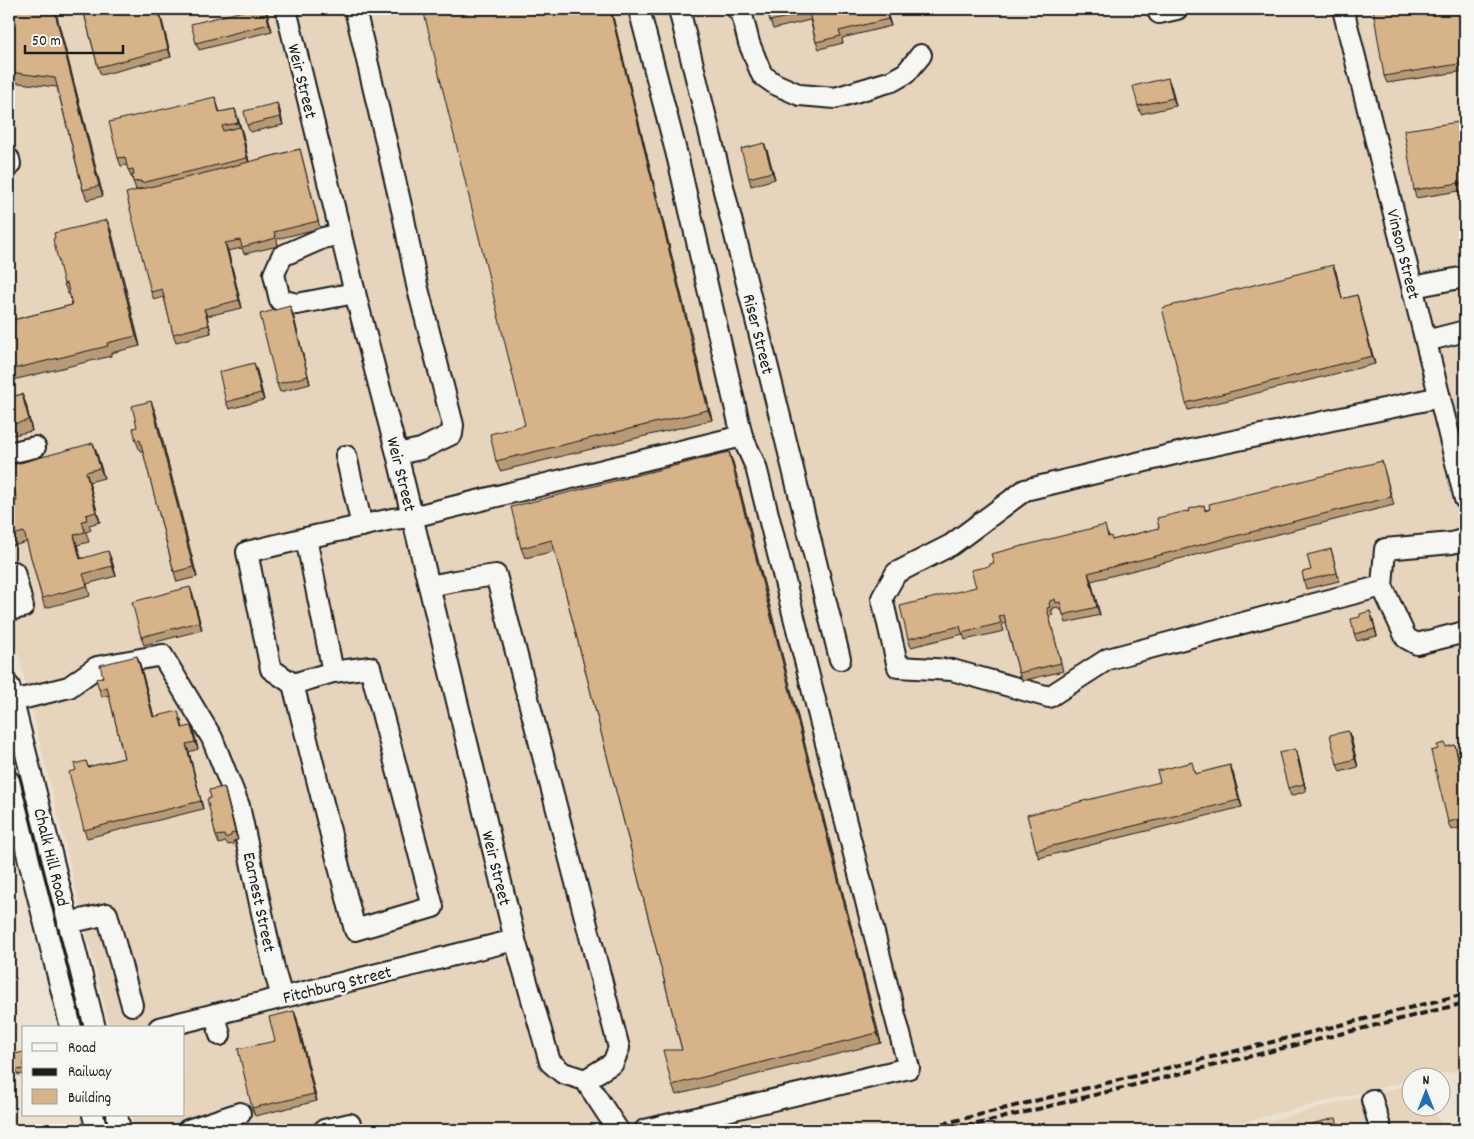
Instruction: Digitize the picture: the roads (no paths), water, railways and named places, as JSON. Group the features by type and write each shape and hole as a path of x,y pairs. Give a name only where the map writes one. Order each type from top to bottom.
{"street":[{"name":"Weir Street","path":"286,9 355,293 430,586 515,940 550,1062 563,1073 584,1080"},
{"path":"355,9 403,214 417,285 453,425 452,434 421,449 397,454"},
{"path":"639,9 678,159 742,436 756,467 909,1068 645,1130"},
{"name":"Riser Street","path":"679,9 840,659"},
{"path":"737,9 742,15 749,43 762,75 800,95 835,98 892,81 906,73 921,55"},
{"name":"Vinson Street","path":"1344,9 1465,499"},
{"path":"9,159 9,166"},
{"path":"341,234 323,238 282,256 274,274 280,300 297,304 355,293"},
{"path":"1413,287 1465,276"},
{"path":"1426,341 1465,331"},
{"path":"1382,586 1108,659 1049,697 952,670 898,667 882,598 896,573 951,545 1025,490 1191,450 1440,397"},
{"path":"293,684 333,672 370,667 433,907 355,930 293,684 271,669 247,552 392,519 412,517 742,436"},
{"path":"9,453 35,447"},
{"path":"346,456 362,526"},
{"path":"306,538 333,672"},
{"path":"1465,540 1452,543 1385,549 1382,586 1406,638 1417,644 1465,632"},
{"path":"9,574 14,572 24,606 9,610"},
{"path":"430,586 496,575 620,1048 613,1063 584,1080 618,1130"},
{"name":"Earnest Street","path":"10,696 69,687 97,667 162,655 212,738 239,806 282,997"},
{"name":"Chalk Hill Road","path":"10,696 94,1026"},
{"name":"Chalk Hill Road","path":"9,781 18,856 70,1026"},
{"path":"18,856 50,848"},
{"path":"68,923 107,914 132,1006"},
{"name":"Fitchburg Street","path":"168,1026 515,940"},
{"path":"215,1014 220,1035"},
{"path":"1372,1100 1381,1130"},
{"path":"188,1130 240,1113"},
{"path":"93,1116 97,1130"},
{"path":"116,1116 120,1130"},
{"path":"324,1130 350,1124"}],"railway":[{"path":"918,1130 1465,994"},
{"path":"953,1130 1465,1003"}]}
